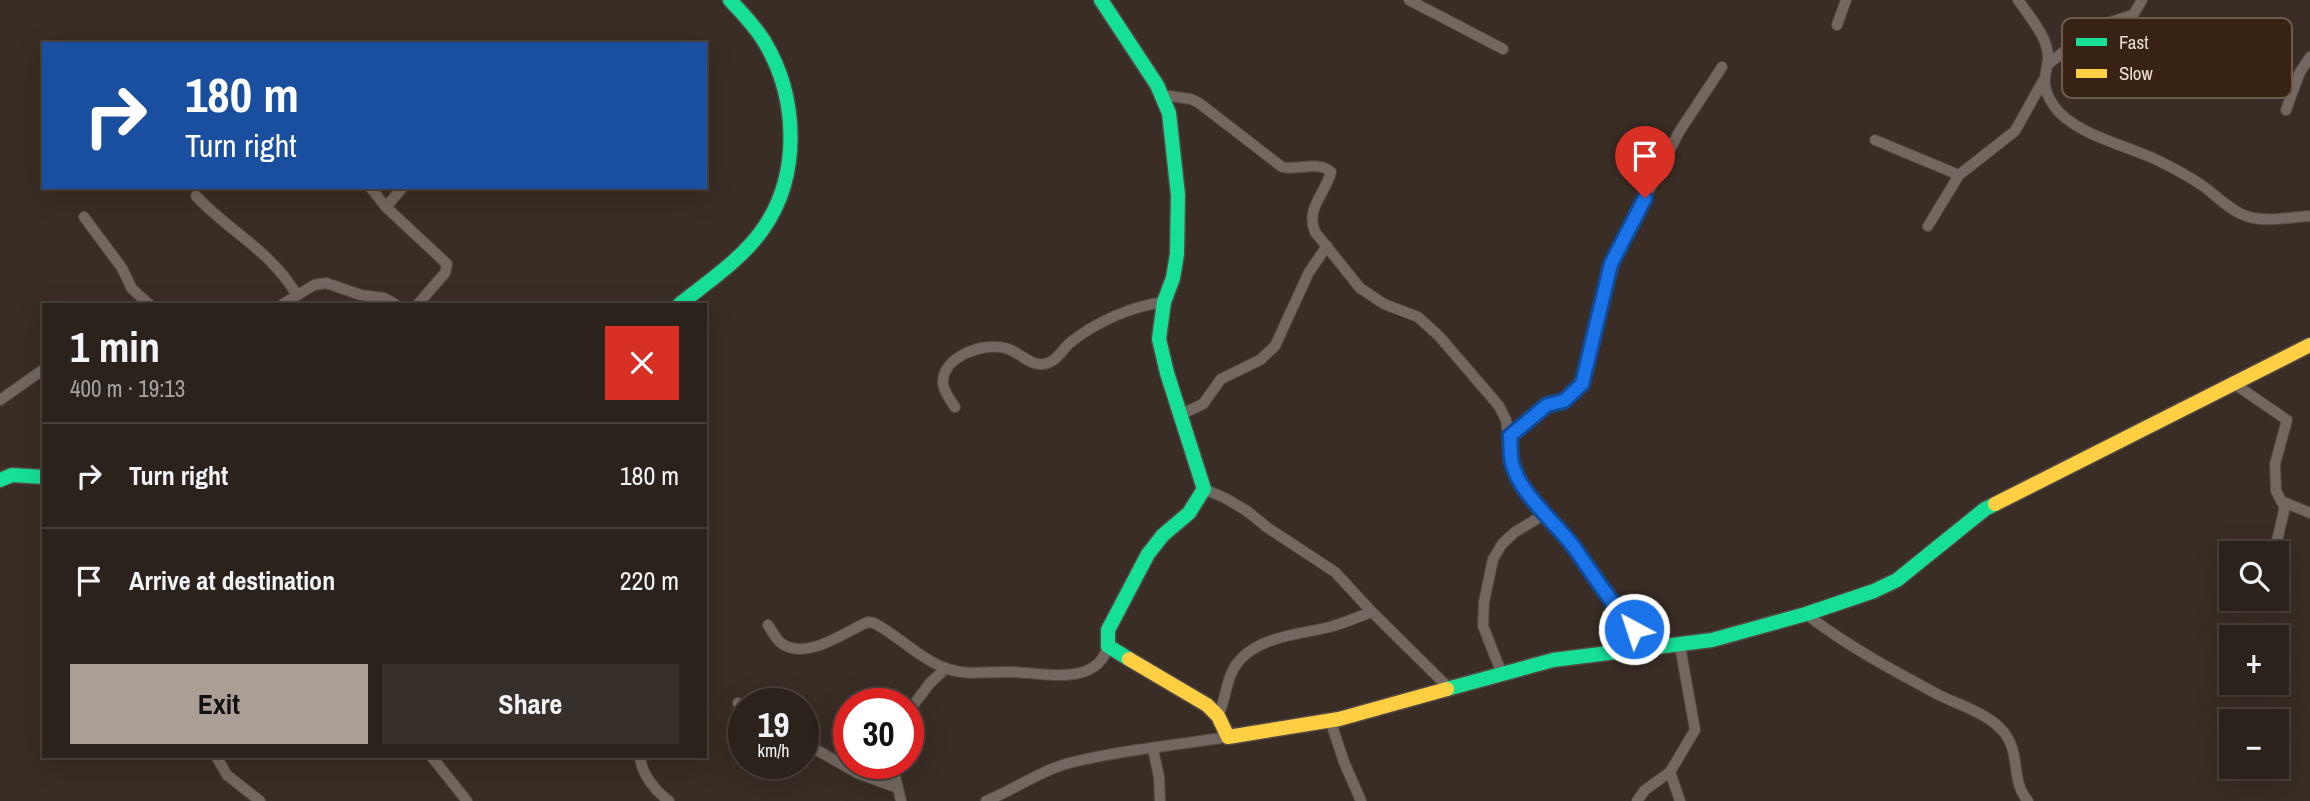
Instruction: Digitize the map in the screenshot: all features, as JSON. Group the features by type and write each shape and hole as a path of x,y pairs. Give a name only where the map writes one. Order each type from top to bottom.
{"street":[{"path":"681,303 719,274 764,229 784,192 790,171 790,124 777,68 766,44 730,0"},
{"path":"768,625 782,644 789,647 810,648 842,637 868,622 874,623 946,668 975,673 1068,675 1087,671 1105,656 1108,631 1148,554 1163,535 1189,513 1204,489 1167,373 1159,339 1164,302 1176,266 1178,195 1169,113 1162,95 1101,0"},
{"path":"1409,0 1503,49"},
{"path":"1837,25 1846,0"},
{"path":"1928,226 1959,174 2015,131 2043,81 2047,53 2043,38 2018,0"},
{"path":"2123,18 2133,15 2142,0"},
{"path":"2047,65 2062,53"},
{"path":"2292,94 2300,72 2310,57"},
{"path":"1510,436 1547,405 1564,401 1582,384 1611,264 1679,132 1721,67"},
{"path":"2043,81 2048,97 2071,122 2160,162 2246,216 2272,219 2310,216"},
{"path":"1162,95 1191,99 1199,103 1282,167 1327,167 1331,176 1318,196 1312,214 1315,232 1360,288 1384,304 1418,317 1457,354 1471,375 1499,406 1506,419 1512,463 1519,479 1572,545 1616,608 1651,649"},
{"path":"2286,110 2290,98"},
{"path":"1875,140 1959,174"},
{"path":"372,189 386,208 447,264 445,273 419,303"},
{"path":"386,208 401,189"},
{"path":"196,196 272,261 285,275 297,295"},
{"path":"84,217 122,268 132,289 148,303"},
{"path":"1182,414 1203,404 1221,379 1260,360 1275,346 1309,272 1327,246"},
{"path":"285,303 314,285 326,283 361,295 379,296 393,303"},
{"path":"955,407 943,383 946,371 957,357 997,346 1007,348 1033,363 1048,364 1085,331 1129,311 1164,302"},
{"path":"986,801 1009,792 1041,773 1068,763 1331,720 1575,656 1680,646 1745,633 1874,592 1897,580 1985,509 2310,345"},
{"path":"0,400 42,370"},
{"path":"2233,383 2287,420 2275,464 2276,491 2284,511 2277,541"},
{"path":"0,480 12,475 42,477"},
{"path":"1204,489 1247,511 1335,572 1450,689"},
{"path":"2281,500 2310,513"},
{"path":"1502,674 1483,626 1484,602 1493,559 1502,544 1515,532 1545,514"},
{"path":"1218,716 1228,679 1239,661 1249,652 1282,637 1332,626 1372,612"},
{"path":"1806,614 1877,660 2000,727 2014,748 2023,799"},
{"path":"1108,646 1199,699 1218,716 1228,737"},
{"path":"1637,801 1645,790 1670,772 1695,730 1680,646"},
{"path":"924,691 946,668"},
{"path":"1331,720 1344,762 1361,801"},
{"path":"1153,749 1159,777 1160,801"},
{"path":"819,751 857,774 898,788"},
{"path":"217,758 227,775 260,801"},
{"path":"433,758 467,801"},
{"path":"640,758 647,777 658,793 668,801"},
{"path":"1670,772 1680,801"},
{"path":"896,779 901,801"}],"traffic: fast":[{"path":"681,303 735,260 755,240 775,208 789,161 789,111 784,86 760,35 730,0"},
{"path":"1101,0 1157,85 1169,113 1178,195 1177,254 1173,278 1164,302 1159,339 1167,373 1204,489 1189,513 1163,535 1148,554 1108,630 1108,646 1129,659"},
{"path":"0,480 12,475 42,477"},
{"path":"1447,689 1553,660 1712,640 1806,614 1874,591 1897,580 1985,509 1995,504"}],"traffic: slow":[{"path":"1995,504 2310,345"},
{"path":"1129,659 1207,705 1218,716 1228,737 1339,719 1447,689"}],"route":[{"path":"1634,629 1519,479 1512,463 1510,436 1547,405 1564,401 1582,384 1611,264 1645,198"}]}
